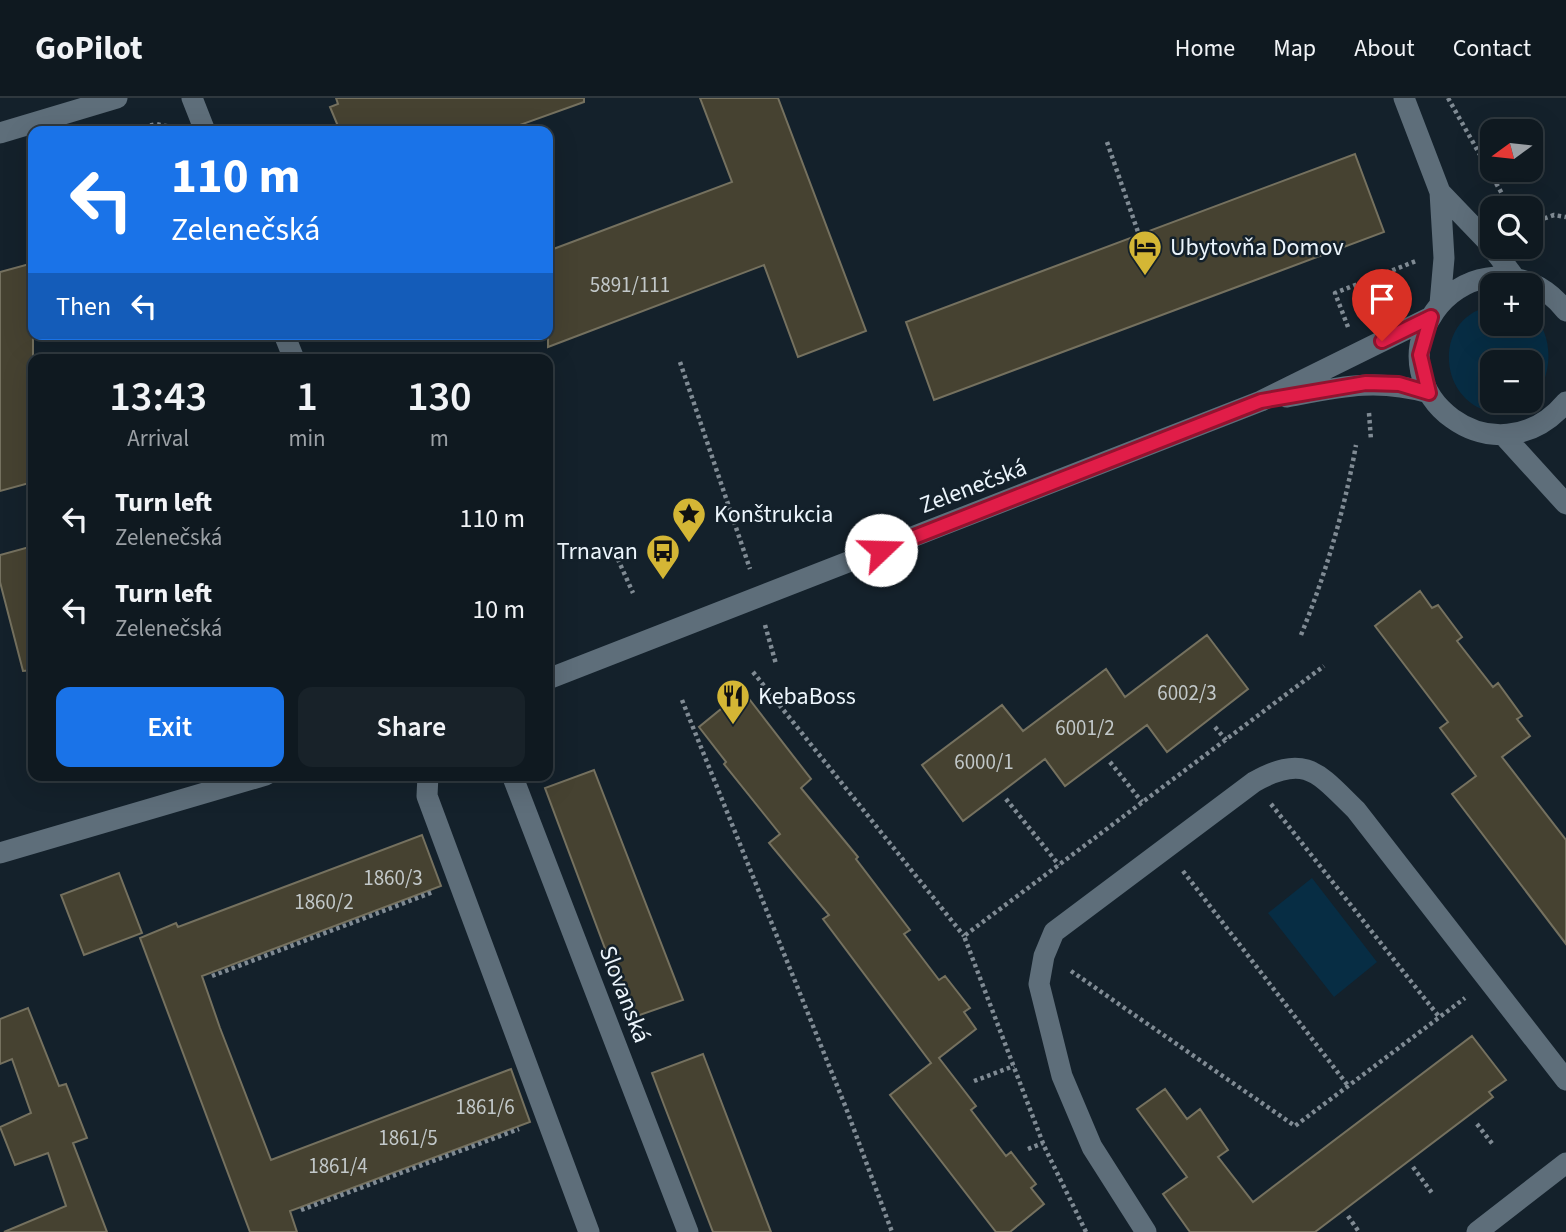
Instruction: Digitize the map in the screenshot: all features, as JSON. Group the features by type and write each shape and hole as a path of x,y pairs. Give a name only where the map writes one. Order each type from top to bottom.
{"street":[{"path":"0,133 117,98"},
{"path":"192,98 203,126"},
{"path":"1404,98 1440,192 1444,258 1435,310 1420,355 1429,393 1437,406 1460,425 1489,436 1533,430 1546,422 1566,402"},
{"path":"1440,192 1487,241 1511,273"},
{"name":"Zelenečská","path":"553,677 1261,401 1435,310 1452,292 1480,280"},
{"name":"Zelenečská","path":"1557,289 1566,311"},
{"name":"Zelenečská","path":"1261,401 1366,383 1399,384 1429,393"},
{"path":"1504,436 1566,504"},
{"path":"1146,1232 1092,1147 1062,1076 1039,984 1045,953 1054,932 1254,782 1277,769 1300,766 1324,780 1356,810 1566,1080"},
{"path":"0,853 246,781"},
{"path":"428,781 427,796 589,1232"},
{"name":"Slovanská","path":"514,781 688,1232"},
{"path":"1477,1232 1566,1163"}],"path":[{"path":"1448,98 1503,196"},
{"path":"149,126 168,126"},
{"path":"1107,142 1138,232"},
{"path":"1543,219 1553,215 1566,217"},
{"path":"1349,331 1335,293 1419,260"},
{"path":"680,362 746,554 776,664"},
{"path":"1368,405 1371,440"},
{"path":"1301,635 1333,549 1356,445"},
{"path":"612,547 633,593"},
{"path":"753,672 964,936"},
{"path":"682,699 846,1108 892,1232"},
{"path":"1215,727 1226,740"},
{"path":"1110,762 1142,802"},
{"path":"1254,782 1440,1018"},
{"path":"1006,799 1059,865"},
{"path":"1165,848 1349,1087"},
{"path":"212,976 447,887"},
{"path":"1045,953 1294,1126 1488,980"},
{"path":"974,1081 1014,1066"},
{"path":"1477,1124 1494,1146"},
{"path":"301,1210 523,1128"},
{"path":"1028,1149 1043,1143"},
{"path":"1413,1167 1432,1193"},
{"path":"1348,1216 1360,1232"}],"shaded area":[{"path":"1480,310 1480,336 1543,336 1543,330 1548,361 1543,382 1543,350 1480,350 1480,407 1473,404 1459,391 1451,375 1449,357 1452,340 1460,324"},
{"path":"1312,878 1377,962 1334,997 1268,913"}],"building":[{"path":"336,98 584,98 584,102 517,126 338,126 330,107 338,104"},
{"path":"700,98 778,98 866,331 798,357 764,265 548,347 548,340 553,340 553,249 732,182"},
{"name":"Ubytovňa Domov","path":"1355,154 1384,232 934,400 906,322"},
{"path":"28,264 28,340 33,340 33,354 28,354 28,483 0,491 0,272"},
{"path":"28,547 28,670 23,671 0,582 0,555"},
{"path":"1420,591 1432,608 1438,605 1462,637 1457,641 1493,687 1498,683 1522,716 1517,719 1530,736 1502,757 1566,840 1566,944 1452,794 1476,776 1440,728 1448,722 1375,626"},
{"path":"1207,635 1248,689 1167,752 1147,725 1065,786 1045,759 963,821 922,765 1002,705 1023,731 1106,669 1125,697"},
{"path":"743,691 811,779 801,788 858,857 856,859 910,930 904,934 939,980 945,976 970,1008 964,1012 976,1029 939,1058 976,1106 971,1110 1006,1156 1011,1152 1036,1184 1031,1188 1044,1204 1010,1232 996,1232 890,1095 931,1063 823,919 829,915 769,843 780,834 724,764 726,762 699,727"},
{"path":"594,770 683,1000 631,1018 545,788"},
{"path":"422,835 441,886 202,976 220,1028 271,1160 511,1069 530,1122 290,1211 297,1232 250,1232 140,938 176,923 178,927"},
{"path":"119,873 142,933 84,955 61,895"},
{"path":"28,1008 59,1086 66,1084 87,1138 73,1143 107,1232 4,1232 66,1206 48,1153 15,1165 0,1127 31,1113 12,1059 0,1064 0,1019"},
{"path":"1472,1036 1506,1080 1489,1092 1493,1097 1315,1232 1190,1232 1163,1194 1187,1177 1137,1109 1165,1089 1187,1119 1200,1109 1228,1150 1218,1157 1253,1202"},
{"path":"703,1054 771,1232 713,1232 664,1105 652,1073"}],"place":[{"name":"Ubytovňa Domov","path":"1145,277"},
{"name":"Konštrukcia","path":"689,544"},
{"name":"Trnavan","path":"663,581"},
{"name":"KebaBoss","path":"733,726"}],"route":[{"path":"881,550 1261,401 1366,383 1399,384 1429,393 1420,355 1423,335 1431,317 1382,341"}]}
